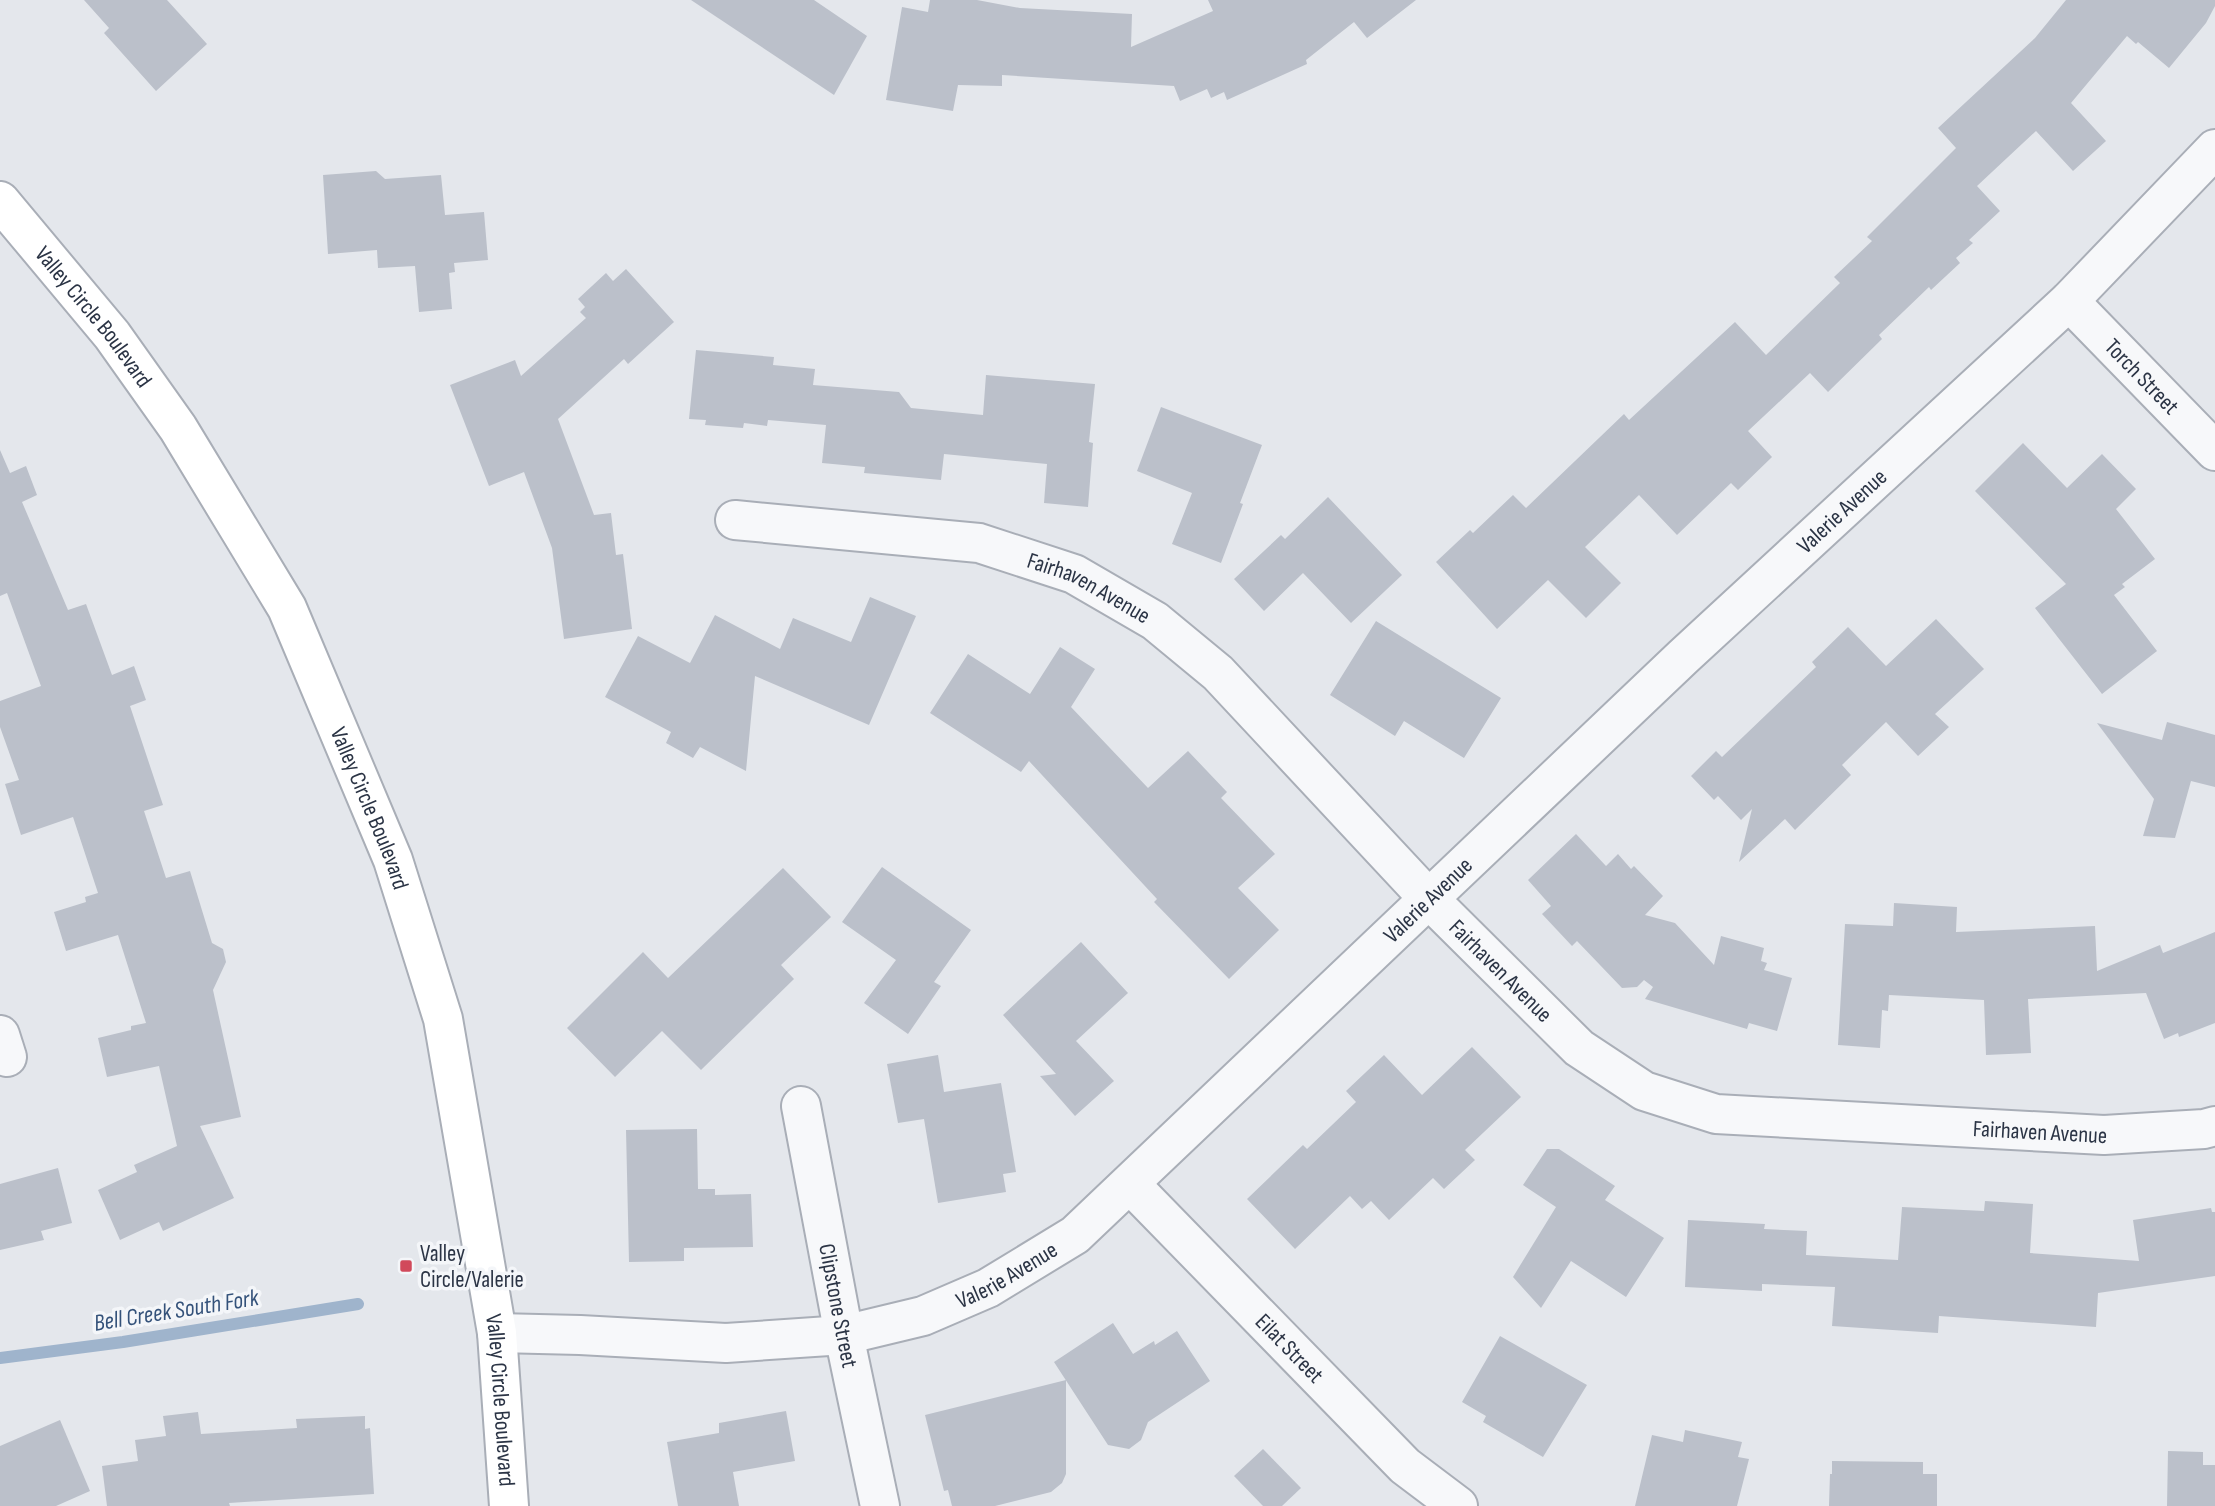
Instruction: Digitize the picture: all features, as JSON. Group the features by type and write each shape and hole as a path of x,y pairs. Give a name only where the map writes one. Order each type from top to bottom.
{"main road":[{"name":"Valley Circle Boulevard","path":"0,201 112,335 178,428 287,608 393,860 443,1019 497,1333 509,1506"}],"street":[{"name":"Valerie Avenue","path":"497,1333 726,1343 844,1335 923,1316 988,1288 1074,1235 1683,657 2069,301 2215,149"},
{"name":"Torch Street","path":"2069,301 2215,451"},
{"name":"Fairhaven Avenue","path":"735,520 979,543 1074,573 1155,621 1218,673 1429,899 1579,1048 1644,1091 1716,1114 2104,1135 2204,1129 2215,1126"},
{"name":"Clipstone Street","path":"801,1106 844,1335 880,1506"},
{"name":"Eilat Street","path":"1130,1184 1405,1466 1458,1506"}],"building":[{"path":"84,0 167,0 207,44 156,91 104,33 109,28"},
{"path":"691,0 814,0 867,36 834,95"},
{"path":"930,0 977,0 1020,8 1132,14 1131,47 1213,11 1208,0 1416,0 1367,38 1354,22 1306,60 1307,64 1227,100 1224,92 1211,98 1207,89 1180,101 1174,86 1002,75 1002,86 958,85 953,111 886,100 902,7 928,12"},
{"path":"2066,0 2215,0 2215,6 2206,23 2169,68 2127,36 2071,103 2106,141 2073,171 2036,131 1977,186 2000,211 1969,240 1973,243 1956,258 1960,263 1931,290 1929,287 1879,335 1882,339 1828,392 1810,373 1748,431 1772,457 1738,490 1731,483 1677,535 1639,495 1585,547 1621,583 1586,618 1548,580 1497,629 1436,562 1470,530 1473,533 1513,495 1526,508 1624,414 1629,420 1735,322 1766,355 1840,283 1834,277 1872,241 1867,237 1956,148 1938,128 2035,38"},
{"path":"376,171 385,179 441,175 445,215 484,212 488,260 454,263 455,272 449,273 452,309 419,312 415,266 378,268 377,250 328,254 323,175"},
{"path":"626,269 674,322 628,364 624,359 558,419 594,515 611,513 616,555 623,554 632,629 564,639 552,548 524,472 489,486 450,385 515,360 521,376 586,318 580,312 585,307 578,299 606,273 613,281"},
{"path":"696,350 774,357 773,365 815,369 813,385 899,392 911,408 983,415 986,375 1095,384 1089,442 1093,443 1088,507 1044,503 1047,464 944,454 941,480 864,473 865,467 822,463 826,425 768,420 767,426 744,423 743,428 705,425 706,420 689,419"},
{"path":"1161,407 1262,445 1221,563 1172,544 1192,493 1137,471"},
{"path":"2023,443 2067,488 2102,454 2136,489 2116,509 2155,559 2122,584 2125,587 2114,595 2157,651 2102,694 2035,608 2066,584 1975,491"},
{"path":"0,450 10,473 26,466 37,495 22,502 68,610 86,604 112,675 134,666 146,700 130,706 163,805 144,811 166,878 190,871 212,943 223,949 226,962 213,990 241,1117 200,1126 234,1198 163,1231 159,1222 120,1240 98,1190 137,1172 134,1165 177,1146 159,1066 107,1077 98,1038 131,1030 131,1026 146,1023 118,935 66,951 54,912 86,902 85,897 98,893 73,817 21,835 5,784 19,780 0,727 0,701 41,686 7,593 0,596"},
{"path":"1328,497 1402,575 1351,623 1303,573 1264,611 1234,579 1281,535 1285,539"},
{"path":"870,597 916,616 869,725 755,676 746,771 700,747 693,758 666,743 671,732 605,697 638,636 690,663 715,615 780,649 793,618 851,642"},
{"path":"1936,619 1984,669 1935,714 1949,727 1918,756 1886,722 1842,765 1851,775 1795,830 1785,819 1739,862 1752,809 1741,820 1718,796 1714,800 1691,776 1716,751 1722,757 1816,667 1812,662 1848,627 1886,666"},
{"path":"1376,621 1501,698 1464,758 1404,721 1395,736 1330,695"},
{"path":"1060,647 1095,669 1071,707 1148,788 1188,751 1227,792 1221,798 1275,854 1238,888 1279,930 1229,979 1154,902 1157,899 1029,761 1021,772 930,713 968,654 1030,694"},
{"path":"2167,722 2215,735 2215,787 2191,781 2175,838 2143,836 2154,799 2097,723 2162,740"},
{"path":"1576,834 1606,866 1618,854 1631,869 1634,866 1663,896 1645,915 1675,923 1714,965 1721,936 1764,948 1761,961 1767,963 1764,970 1792,978 1777,1031 1749,1023 1747,1029 1645,999 1653,987 1644,980 1637,987 1622,988 1577,941 1572,946 1542,914 1551,906 1528,880"},
{"path":"882,867 971,930 934,982 941,986 908,1034 864,1003 896,960 842,922"},
{"path":"783,868 831,917 781,965 794,979 701,1070 662,1031 615,1077 567,1028 643,952 668,978"},
{"path":"1894,903 1957,907 1956,932 2095,926 2097,971 2160,945 2163,953 2215,932 2215,1023 2179,1037 2178,1033 2164,1039 2146,993 2028,999 2031,1053 1986,1055 1984,1000 1889,995 1888,1011 1882,1010 1880,1048 1838,1045 1845,924 1893,926"},
{"path":"1081,942 1128,993 1076,1041 1114,1081 1075,1116 1040,1076 1056,1074 1003,1015"},
{"path":"1472,1047 1521,1097 1465,1150 1475,1160 1444,1189 1433,1178 1389,1220 1371,1201 1362,1209 1350,1196 1295,1249 1247,1199 1303,1145 1307,1149 1356,1102 1346,1091 1384,1055 1422,1095"},
{"path":"938,1055 944,1092 1001,1083 1016,1172 1003,1174 1006,1192 938,1203 924,1119 898,1123 887,1064"},
{"path":"697,1129 698,1189 715,1189 715,1195 751,1194 753,1247 684,1248 684,1261 629,1262 626,1130"},
{"path":"1547,1149 1559,1149 1615,1186 1605,1200 1664,1238 1626,1297 1571,1261 1541,1308 1513,1277 1556,1207 1523,1185"},
{"path":"58,1168 72,1223 41,1231 44,1240 0,1250 0,1184"},
{"path":"1985,1201 2033,1204 2030,1253 2139,1261 2133,1220 2211,1208 2212,1212 2215,1212 2215,1276 2098,1293 2096,1327 1939,1316 1938,1333 1832,1326 1835,1287 1762,1284 1762,1291 1685,1287 1688,1220 1765,1224 1764,1229 1807,1231 1806,1255 1898,1260 1902,1207 1984,1211"},
{"path":"1113,1323 1133,1354 1154,1341 1155,1345 1177,1331 1210,1381 1148,1422 1141,1440 1129,1449 1108,1445 1054,1362"},
{"path":"1500,1336 1587,1385 1543,1457 1483,1422 1486,1416 1462,1402"},
{"path":"1066,1380 1066,1474 1062,1483 1051,1492 995,1506 952,1506 948,1490 944,1491 925,1415"},
{"path":"786,1411 795,1461 733,1472 739,1506 678,1506 667,1442 719,1433 719,1423"},
{"path":"198,1412 201,1434 297,1428 296,1419 365,1416 365,1429 370,1428 374,1494 229,1503 230,1506 107,1506 102,1466 138,1461 135,1440 166,1436 163,1416"},
{"path":"60,1420 90,1491 56,1506 0,1506 0,1446"},
{"path":"1685,1430 1742,1442 1738,1457 1749,1459 1737,1506 1635,1506 1652,1435 1683,1442"},
{"path":"1263,1449 1301,1488 1282,1506 1263,1506 1234,1476"},
{"path":"2168,1451 2203,1452 2203,1465 2215,1465 2215,1506 2167,1506"},
{"path":"1832,1461 1923,1462 1923,1474 1937,1474 1937,1506 1829,1506"}],"waterway":[{"name":"Bell Creek South Fork","path":"0,1358 123,1342 358,1304"}],"place":[{"name":"Valley Circle/Valerie","path":"406,1266"}]}
